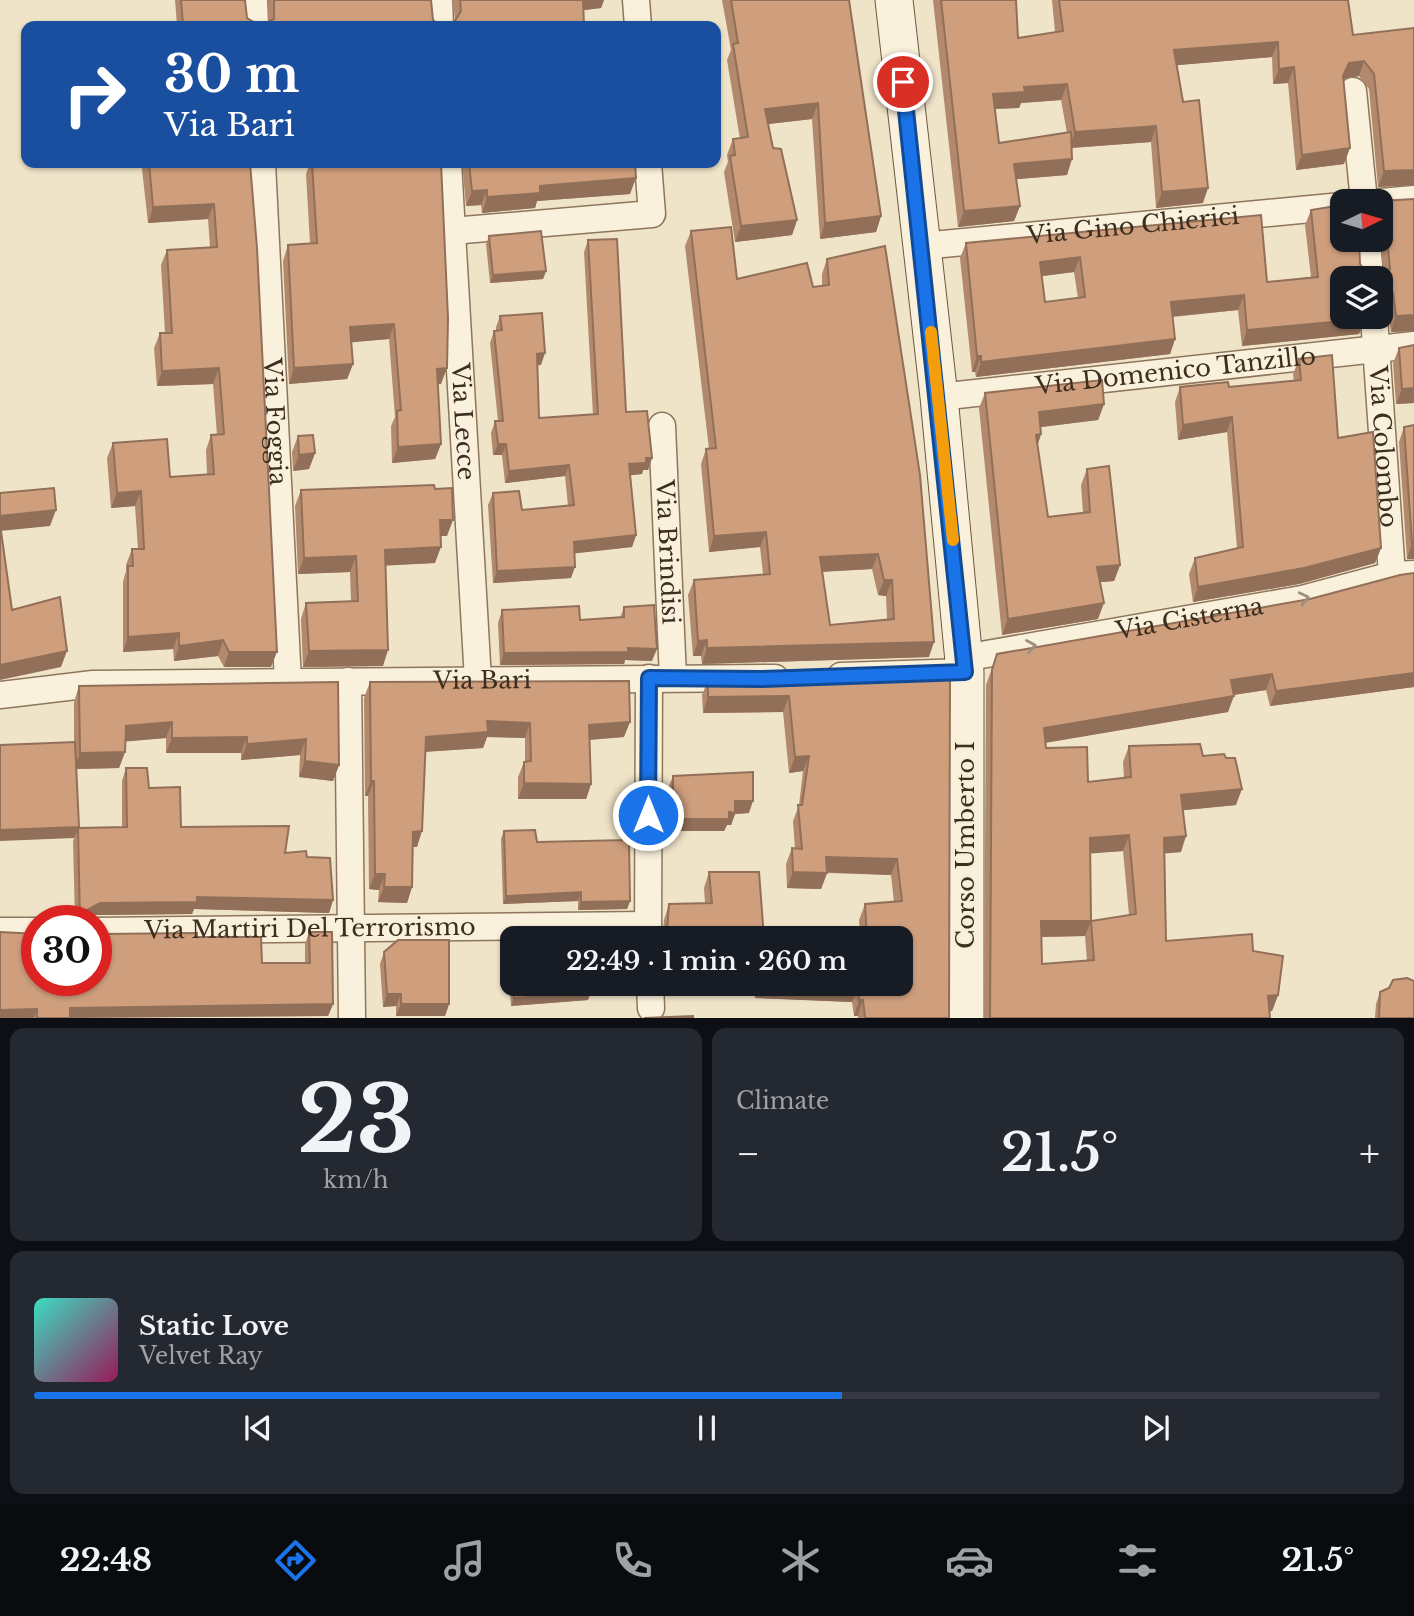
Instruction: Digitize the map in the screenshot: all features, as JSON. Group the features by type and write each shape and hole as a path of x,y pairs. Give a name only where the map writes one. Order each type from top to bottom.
{"main road":[{"name":"Corso Umberto I","path":"894,0 939,397 965,665 965,1017"}],"street":[{"path":"254,0 255,21"},
{"path":"439,0 440,21"},
{"path":"636,0 638,21"},
{"path":"1353,91 1363,189"},
{"name":"Via Foggia","path":"262,168 288,682"},
{"name":"Via Lecce","path":"448,168 478,680"},
{"path":"452,230 652,214 648,168"},
{"path":"1393,201 1414,199"},
{"name":"Via Gino Chierici","path":"922,246 1330,207"},
{"name":"Via Colombo","path":"1375,329 1403,575"},
{"name":"Via Domenico Tanzillo","path":"939,397 1414,345"},
{"name":"Via Brindisi","path":"647,926 661,678 662,426"},
{"name":"Via Cisterna","path":"965,665 1302,599 1403,575"},
{"name":"Via Bari","path":"0,695 93,684 809,677 965,665"},
{"path":"348,681 352,1017"},
{"name":"Via Martiri Del Terrorismo","path":"112,931 351,928 500,930"},
{"path":"0,932 21,931"}],"building":[{"path":"181,0 245,0 247,18 252,21 183,21"},
{"path":"274,0 431,0 434,21 270,21 274,19"},
{"path":"460,0 583,0 584,21 455,21 461,11"},
{"path":"731,0 849,0 881,216 825,223 818,103 765,109 773,148 781,149 797,220 741,226 730,156 735,155 733,139 748,137 733,44 738,43"},
{"path":"941,0 1016,0 1018,38 1063,31 1059,0 1348,0 1353,35 1414,28 1414,170 1384,171 1374,74 1364,61 1349,63 1343,76 1350,148 1302,155 1294,67 1279,69 1278,42 1174,50 1183,102 1199,100 1208,188 1162,192 1156,126 1075,132 1067,84 1024,87 1025,92 993,94 999,143 1071,132 1072,159 1014,164 1020,206 964,211"},
{"path":"149,168 250,168 257,248 277,652 229,652 223,640 179,646 179,633 128,637 128,566 133,566 132,549 144,549 141,491 117,493 113,443 167,439 170,477 214,474 211,435 224,434 219,368 162,371 160,333 172,333 167,250 217,247 214,204 153,207"},
{"path":"312,168 441,168 448,318 447,368 437,369 441,444 398,447 397,411 401,410 394,324 350,327 353,364 294,368 288,245 317,243"},
{"path":"470,168 635,168 636,178 540,186 540,193 487,197 487,190 472,191"},
{"path":"1414,199 1414,315 1396,316 1393,266 1390,266 1388,252 1393,252 1393,200"},
{"path":"1330,207 1330,252 1360,252 1362,266 1330,266 1330,322 1247,330 1244,295 1171,302 1175,339 981,362 981,356 977,356 966,243 1261,215 1267,282 1318,277 1311,210","holes":["1080,257 1085,297 1045,302 1040,262"]},
{"path":"731,227 737,279 807,263 813,287 829,285 827,259 885,246 920,475 934,642 707,648 707,640 698,641 694,580 770,574 766,532 714,536 706,449 716,448 691,231","holes":["878,554 884,580 892,580 894,619 830,625 820,557"]},
{"path":"541,231 546,271 493,275 489,236"},
{"path":"617,239 626,412 647,411 652,458 646,458 646,463 629,464 636,535 574,542 575,567 497,571 493,493 519,491 522,510 574,505 569,465 509,471 506,444 498,444 495,421 503,421 494,331 502,330 500,316 542,313 545,353 537,354 539,418 598,414 588,240"},
{"path":"1414,345 1414,388 1402,389 1399,348"},
{"path":"1332,355 1338,438 1373,432 1381,548 1304,568 1198,587 1195,558 1243,547 1232,417 1183,425 1180,387 1228,382 1229,387 1301,380 1299,359"},
{"path":"1102,380 1104,404 1039,412 1041,434 1036,435 1048,517 1090,512 1087,469 1109,466 1120,565 1097,567 1104,603 1008,619 985,393"},
{"path":"1414,425 1414,543 1412,543 1404,427"},
{"path":"313,435 315,453 299,455 298,436"},
{"path":"434,485 435,489 452,488 453,520 440,520 441,547 385,550 388,650 309,651 306,603 358,601 356,556 304,558 301,490"},
{"path":"54,488 56,510 0,516 0,493"},
{"path":"0,524 12,610 60,597 67,651 0,665"},
{"path":"1414,573 1414,673 1276,691 1272,674 1231,680 1234,696 1044,728 1046,748 1087,747 1088,782 1131,777 1129,746 1200,744 1203,756 1224,754 1226,758 1235,758 1242,789 1181,795 1186,836 1164,838 1166,941 1252,934 1253,951 1283,956 1278,995 1268,996 1270,1018 990,1018 992,670 997,654 1310,599","holes":["1129,835 1136,914 1091,921 1090,838","1041,921 1091,921 1094,960 1042,964"]},
{"path":"654,605 657,649 628,648 628,652 504,653 502,610 579,606 580,620 624,617 624,607"},
{"path":"950,673 949,1018 865,1018 863,1000 859,1000 859,996 913,996 913,926 866,926 865,904 902,901 897,859 826,857 827,873 793,872 792,848 802,849 798,805 802,805 809,756 795,757 789,696 708,697 708,680"},
{"path":"629,681 630,722 589,725 591,784 524,783 524,762 531,761 530,723 487,721 488,732 426,737 422,831 413,832 412,887 384,887 385,874 375,874 370,682"},
{"path":"338,682 339,765 305,761 306,739 247,744 247,737 172,738 172,722 126,726 125,752 80,753 79,686"},
{"path":"75,742 79,827 0,830 0,745"},
{"path":"126,768 147,768 149,788 180,787 181,827 289,826 285,853 306,851 307,857 330,858 333,900 197,897 197,902 80,905 78,828 127,827"},
{"path":"753,772 753,801 735,801 735,813 729,812 729,819 673,819 673,776"},
{"path":"535,830 537,842 629,840 630,901 581,902 581,892 506,896 504,831"},
{"path":"709,872 759,872 763,926 667,926 669,904 712,903"},
{"path":"0,932 21,933 21,996 112,996 112,934 197,933 197,937 261,937 262,963 310,963 309,932 332,932 333,1004 70,1008 70,1018 37,1018 37,1009 0,1010"},
{"path":"398,940 449,940 449,1004 401,1004 401,994 387,994 384,952"},
{"path":"1407,978 1414,981 1414,1018 1379,1018 1380,992 1389,988 1393,980"},
{"path":"693,1016 693,1018 644,1018"}],"slow traffic":[{"path":"931,332 953,540"}],"route":[{"path":"648,815 649,678 761,679 965,672 939,397 903,82"}]}
